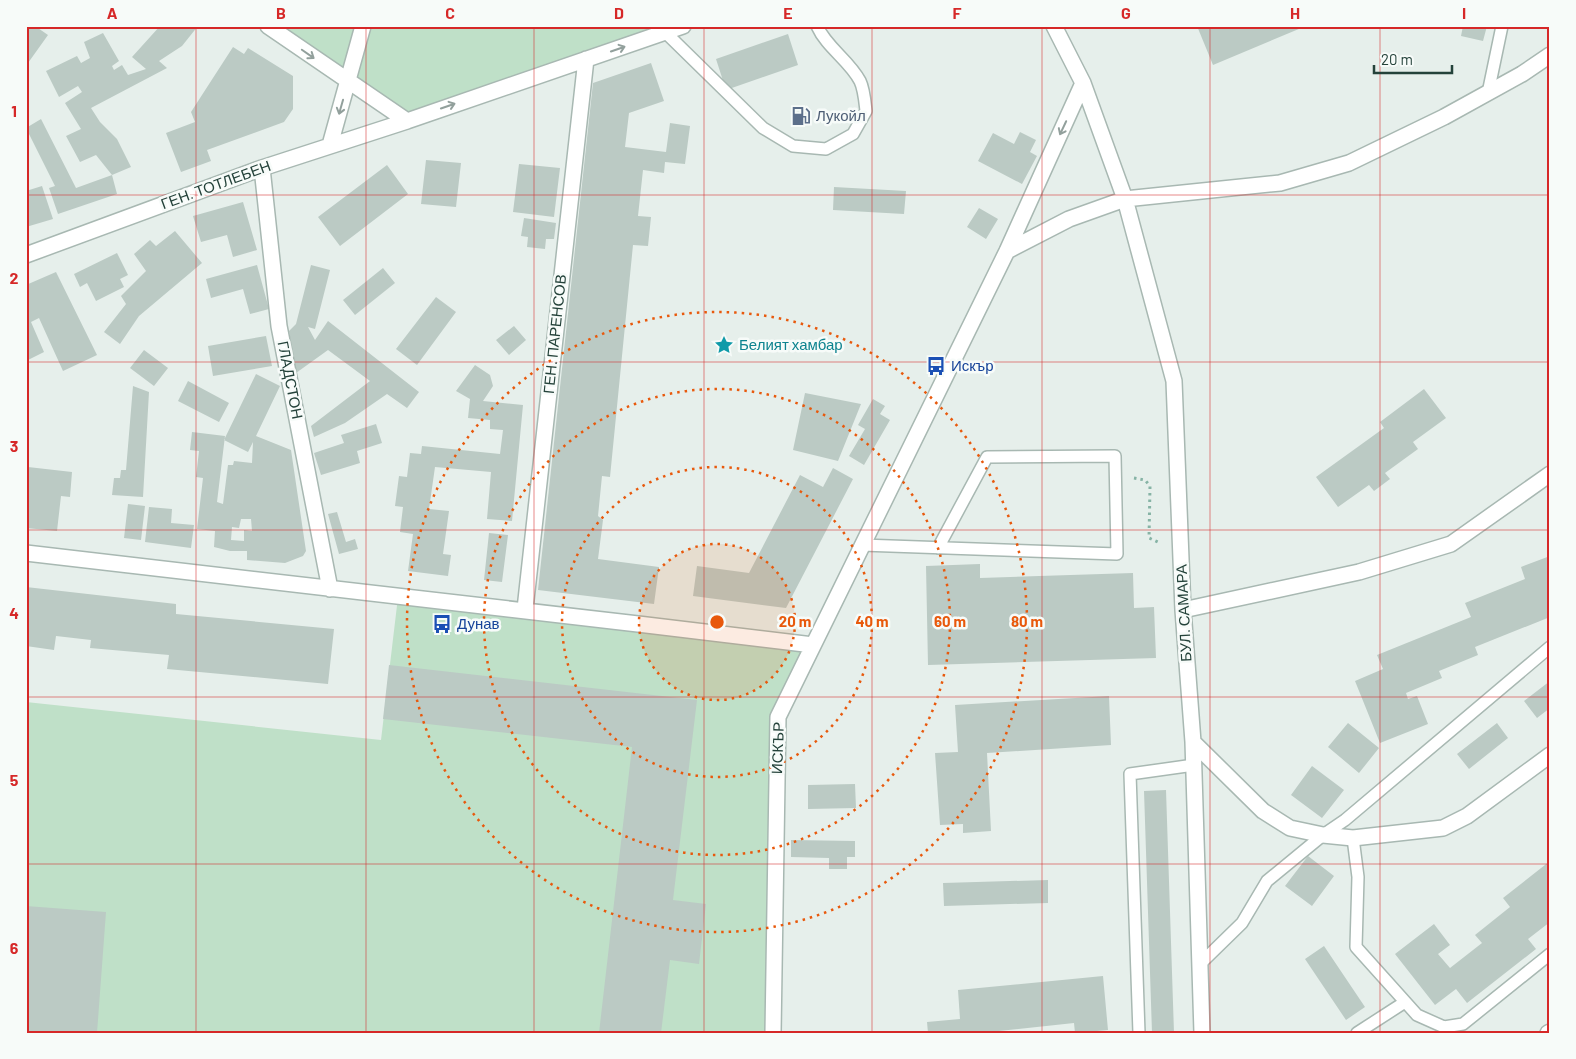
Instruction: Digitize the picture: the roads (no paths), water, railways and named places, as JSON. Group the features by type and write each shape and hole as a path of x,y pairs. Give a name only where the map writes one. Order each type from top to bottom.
{"street":[{"path":"268,26 407,121"},
{"path":"330,146 363,26"},
{"name":"ГЕН. ТОТЛЕБЕН","path":"26,254 262,168 407,121 683,26"},
{"name":"БУЛ. САМАРА","path":"1054,26 1083,83 1125,199 1174,381 1183,610 1194,765 1202,1033"},
{"path":"1007,251 1069,220 1125,199 1280,183 1349,163 1444,117 1550,55"},
{"name":"ГЕН. ПАРЕНСОВ","path":"525,609 586,59"},
{"name":"ИСКЪР","path":"772,1033 778,717 1007,251 1083,83"},
{"name":"ГЛАДСТОН","path":"262,168 279,326 330,589"},
{"path":"1183,610 1359,572 1451,544 1550,474"},
{"path":"26,553 330,589 525,609 813,645"},
{"path":"1193,742 1262,811 1290,828 1323,835 1352,838 1443,828 1467,816 1550,755"}],"lane":[{"path":"666,32 762,128 793,146 826,150 853,134 866,111 861,82 844,60 823,40 817,26"},
{"path":"1488,93 1502,26"},
{"path":"862,545 938,548 1117,554 1115,456 987,458 938,548"},
{"path":"1200,964 1242,923 1267,881 1323,835 1345,820 1550,647"},
{"path":"1139,1033 1130,774 1194,765"},
{"path":"1352,838 1358,876 1356,947 1417,1014 1444,1027 1463,1024 1550,954"},
{"path":"1357,1033 1405,1002"}],"place":[{"name":"Лукойл","path":"801,116"},
{"name":"Белият хамбар","path":"724,345"},
{"name":"Искър","path":"936,366"},
{"name":"Дунав","path":"442,624"}]}
